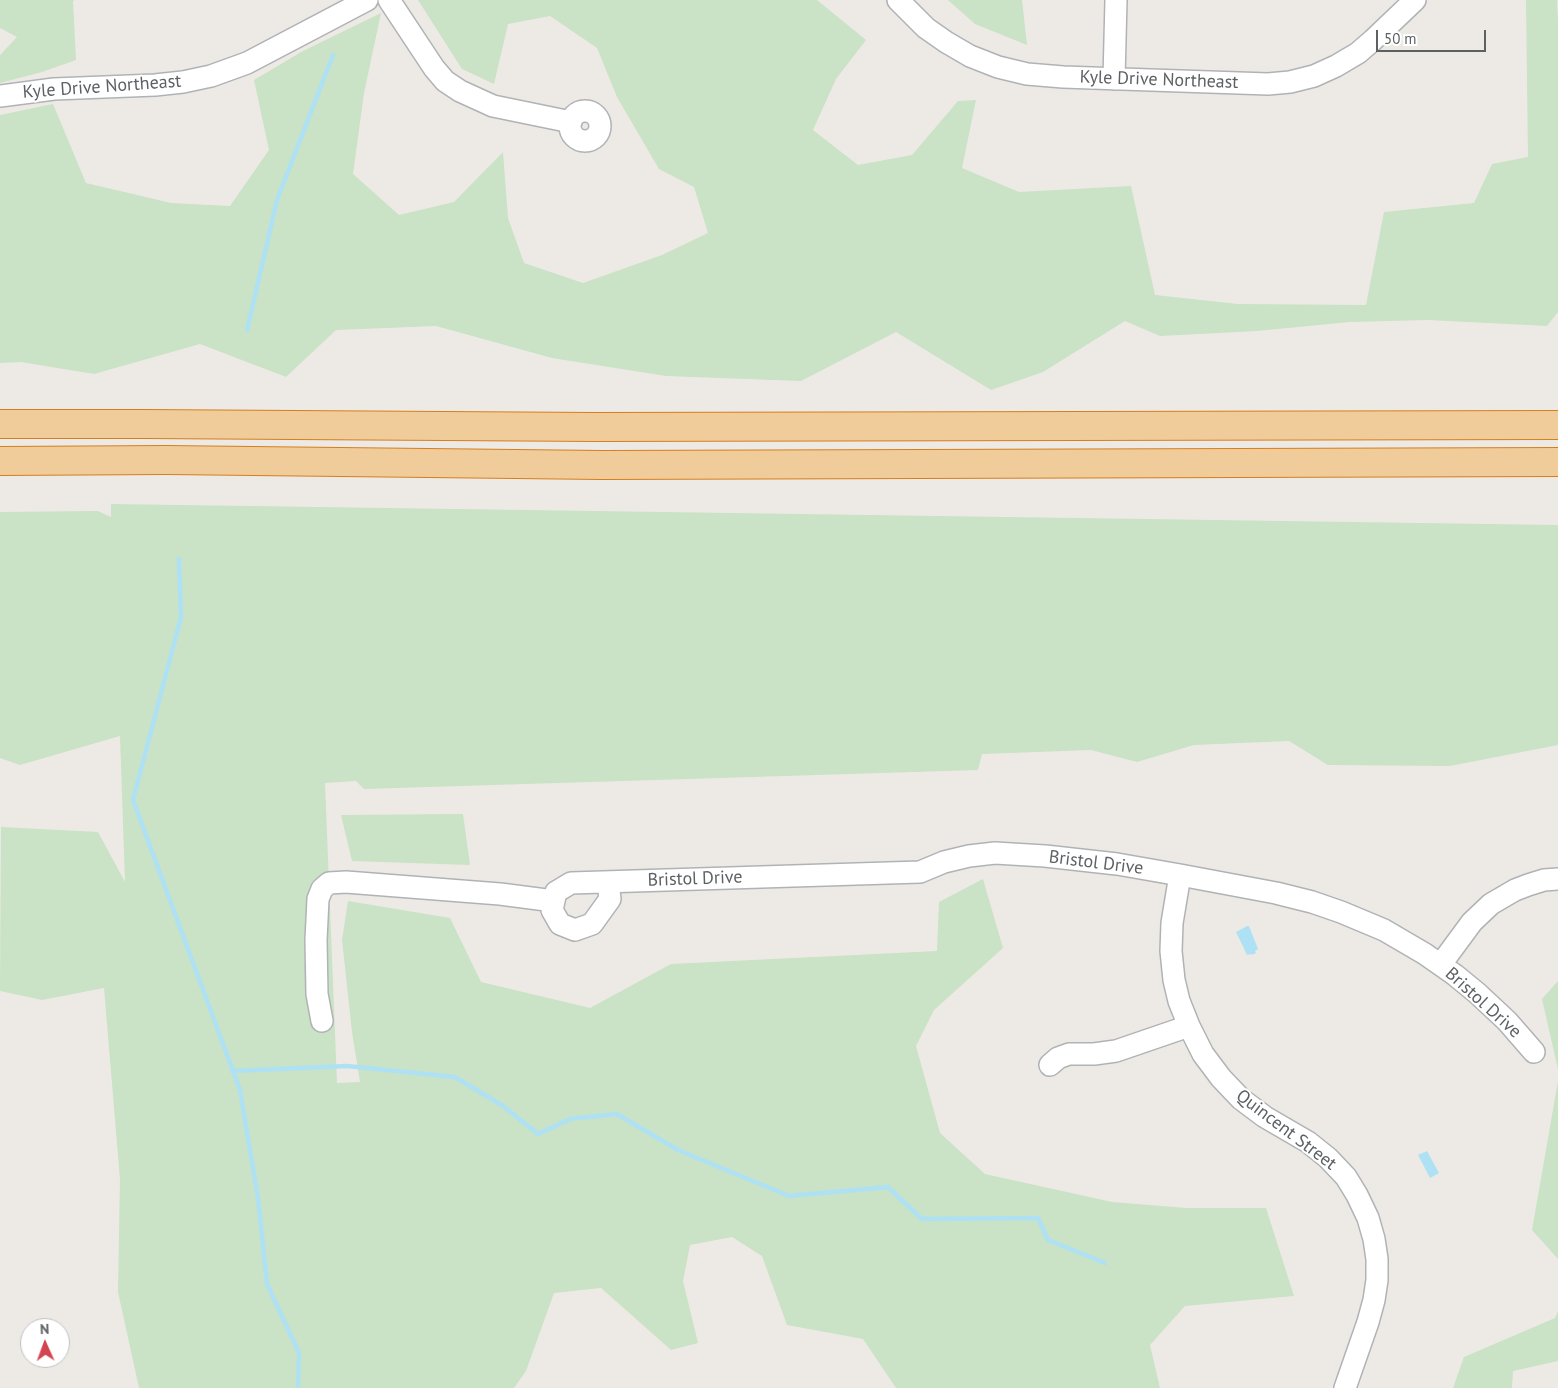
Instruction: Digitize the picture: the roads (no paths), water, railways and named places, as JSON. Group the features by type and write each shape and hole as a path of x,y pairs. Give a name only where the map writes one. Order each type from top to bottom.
{"highway":[{"path":"0,424 585,427 1558,425"},
{"path":"0,461 176,460 602,465 1558,462"}],"street":[{"name":"Kyle Drive Northeast","path":"0,96 54,89 155,85 211,76 247,63 366,0"},
{"path":"389,0 434,68 446,81 460,91 493,106 570,122"},
{"name":"Kyle Drive Northeast","path":"898,0 926,28 970,56 998,67 1027,74 1054,77 1268,84 1290,82 1314,76 1336,66 1358,53 1416,0"},
{"path":"1114,79 1116,0"},
{"name":"Bristol Drive","path":"554,901 556,892 571,883 920,872 944,862 969,856 995,853 1045,856 1117,864 1276,893 1342,912 1384,930 1441,964 1477,992 1507,1021 1534,1052"},
{"name":"Quincent Street","path":"1180,875 1172,923 1171,952 1174,980 1188,1026 1203,1054 1221,1078 1241,1099 1264,1117 1308,1142 1328,1158 1354,1189 1368,1218 1377,1259 1377,1280 1368,1322 1345,1388"},
{"path":"1441,964 1472,922 1491,904 1528,885 1544,880 1558,879"},
{"path":"322,1021 317,994 316,932 318,899 322,889 329,883 346,882 500,894 554,901 552,910 560,924 575,930 592,924 610,899 608,882"},
{"path":"1050,1065 1058,1058 1069,1054 1094,1054 1116,1051 1188,1026"}],"water":[{"path":"1249,926 1258,949 1252,955 1247,955 1236,932"},
{"path":"1427,1151 1439,1173 1430,1178 1418,1155"}],"waterway":[{"path":"247,330 277,200 333,55"},
{"path":"179,559 181,617 133,800 240,1090 258,1198 267,1284 299,1353 298,1388"},
{"path":"232,1071 347,1066 455,1077 503,1106 538,1134 570,1119 617,1114 678,1150 789,1196 888,1187 922,1219 1038,1218 1048,1240 1105,1263"}]}
